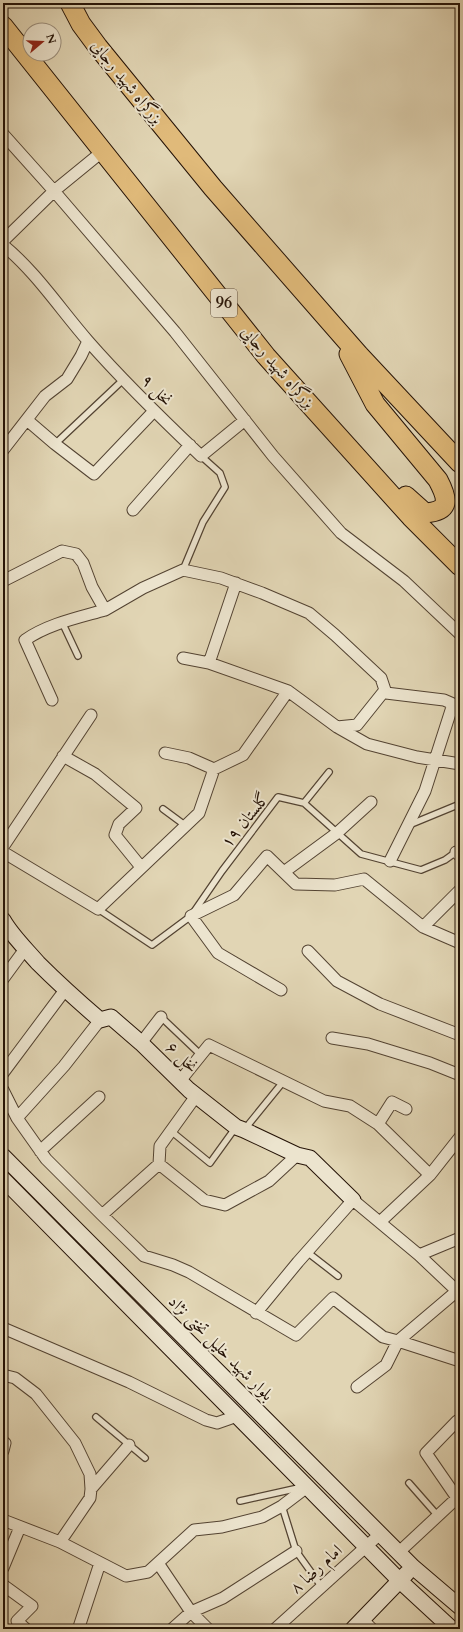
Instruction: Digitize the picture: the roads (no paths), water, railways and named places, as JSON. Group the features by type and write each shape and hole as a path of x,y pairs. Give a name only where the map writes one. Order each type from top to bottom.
{"highway":[{"name":"بزرگراه شهید رجایی","path":"70,3 81,24 116,70 213,188 337,330 460,463"},
{"name":"بزرگراه شهید رجایی","path":"3,26 266,356 411,517 460,566"},
{"path":"337,330 375,404 438,480 445,493 446,503 437,511 425,513 389,479 351,451"}],"street":[{"path":"3,134 175,332 273,456 341,533 404,581 460,634"},
{"path":"3,241 54,191 103,151"},
{"name":"نخل ۹","path":"3,245 19,258 88,340 154,411 201,456"},
{"path":"3,450 44,396 67,379 81,356 88,340"},
{"path":"27,420 94,474 154,411"},
{"path":"201,456 245,420"},
{"path":"133,510 190,445"},
{"path":"3,580 62,551 76,554 83,563 92,587 105,610"},
{"path":"52,700 25,640 37,632 62,622 105,610 143,588 183,570 221,578 236,583 309,613 381,678 386,693 444,700 457,705 424,791 390,861"},
{"path":"209,663 236,583"},
{"path":"183,658 209,663 288,691 337,727 367,744 417,757 460,764"},
{"path":"337,727 357,725 385,690"},
{"path":"3,852 98,910 141,867 199,813 214,769 243,755 288,691"},
{"path":"3,847 91,715"},
{"path":"165,753 189,758 214,769"},
{"path":"63,756 95,774 136,808 119,824 115,835 141,867"},
{"path":"284,872 337,833 371,802"},
{"path":"281,990 218,953 191,916 234,895 267,856 296,884 335,885 364,879 423,927 460,943"},
{"path":"423,927 460,890"},
{"path":"3,920 25,949 66,990 100,1020 64,1066 17,1118"},
{"path":"3,979 25,949"},
{"path":"308,950 337,981 380,1004 460,1035"},
{"path":"3,1073 66,990"},
{"name":"نخل ۶","path":"100,1020 111,1017 141,1043 196,1096 240,1128 297,1156 310,1158 353,1200"},
{"path":"141,1043 161,1017"},
{"path":"332,1038 368,1044 430,1063 460,1075"},
{"path":"180,1081 209,1044 324,1101 350,1106 378,1124 430,1175"},
{"path":"3,1090 17,1118 46,1159 144,1256 173,1265 189,1272 256,1313 296,1335 333,1298 383,1337 460,1360"},
{"path":"102,1215 159,1164 160,1146 196,1096"},
{"path":"40,1150 99,1097"},
{"path":"378,1124 392,1102 406,1109"},
{"path":"381,1222 430,1175 460,1137"},
{"name":"بلوار شهید خلیل تختی نژاد","path":"3,1156 398,1553 460,1607"},
{"path":"159,1164 204,1200 225,1205 269,1181 297,1156"},
{"path":"3,1179 366,1547 452,1629"},
{"path":"256,1313 353,1200 419,1255 457,1291 398,1341 386,1365 357,1387"},
{"path":"419,1255 460,1238"},
{"path":"3,1328 129,1382 206,1420 217,1423 237,1416"},
{"path":"3,1375 15,1378 36,1394 75,1443 90,1474 90,1498 60,1542"},
{"path":"398,1553 457,1498 426,1453 457,1421"},
{"path":"91,1488 129,1445"},
{"path":"3,1520 60,1542 126,1576 148,1572 194,1530 222,1526 262,1517 282,1506 307,1487"},
{"path":"3,1568 20,1527"},
{"name":"امام رضا ۸","path":"275,1629 380,1534"},
{"path":"172,1629 191,1612 222,1598 296,1551"},
{"path":"78,1628 100,1563"},
{"path":"158,1563 191,1612 208,1629"},
{"path":"363,1626 413,1567"},
{"path":"3,1585 32,1606 17,1621 26,1629"}],"lane":[{"path":"55,444 124,379"},
{"name":"نخل ۹","path":"183,570 203,522 225,488 220,473 201,456"},
{"path":"62,622 78,656"},
{"path":"304,803 329,772"},
{"name":"گلستان ۱۹","path":"98,910 152,945 191,916 222,871 278,797 304,803 361,854 421,870 445,860 459,852"},
{"path":"407,826 460,804"},
{"path":"163,809 186,826"},
{"path":"161,1017 201,1054"},
{"path":"171,1131 210,1162 283,1082"},
{"path":"307,1252 338,1276"},
{"path":"96,1417 145,1458"},
{"path":"409,1483 438,1516"},
{"path":"240,1501 285,1490 307,1487"},
{"path":"282,1506 296,1551 321,1586"}]}
